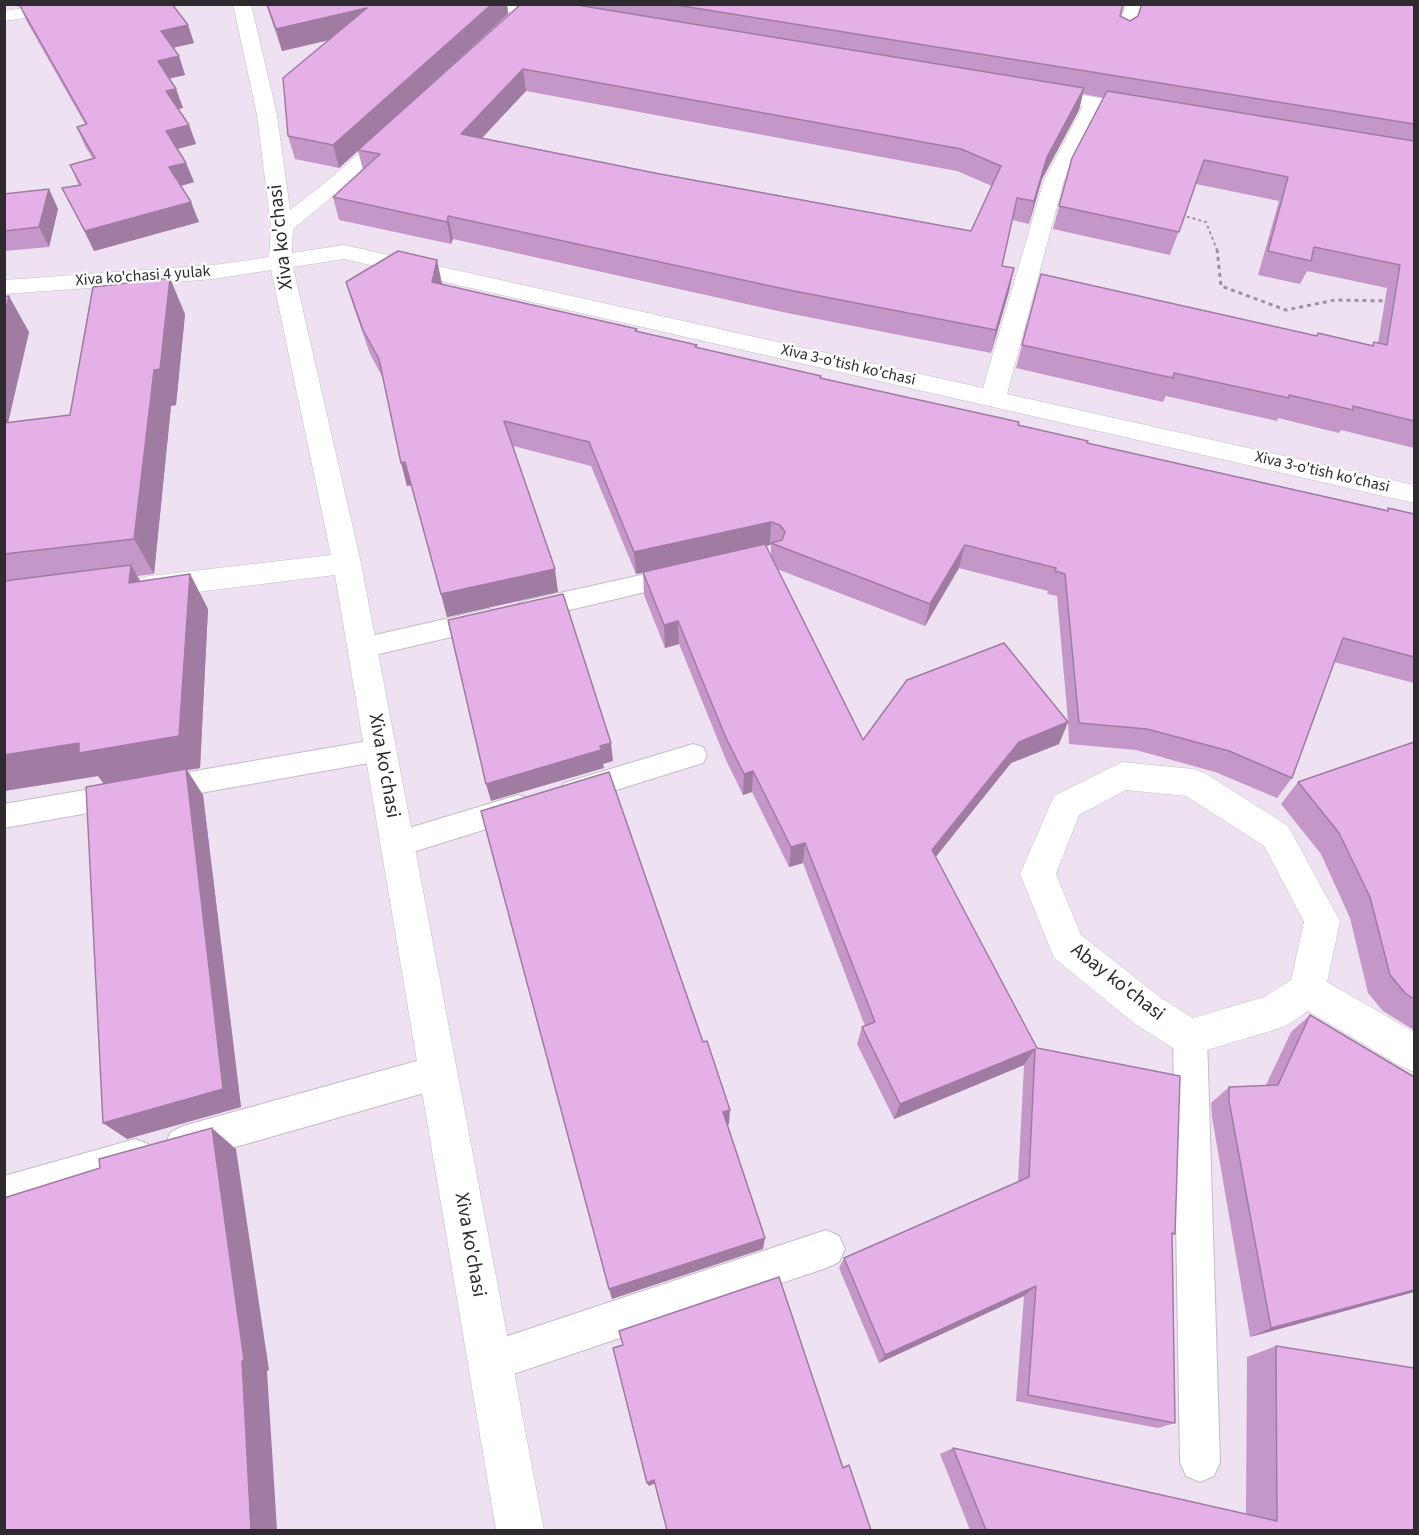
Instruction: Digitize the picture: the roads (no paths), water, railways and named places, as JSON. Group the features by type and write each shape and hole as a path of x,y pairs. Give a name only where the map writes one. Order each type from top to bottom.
{"street":[{"path":"4,16 90,4"},
{"name":"Xiva ko'chasi","path":"242,4 267,115 282,227 280,261 347,563 520,1530"},
{"path":"490,4 530,7 575,18"},
{"path":"510,26 530,7"},
{"path":"1023,91 1164,114"},
{"path":"993,399 1054,180 1094,103"},
{"path":"282,227 337,183 406,120"},
{"name":"Xiva 3-o'tish ko'chasi","path":"280,261 344,252 1414,494"},
{"name":"Xiva ko'chasi 4 yulak","path":"4,287 214,272 280,261"},
{"path":"123,590 347,563"},
{"name":"Abay ko'chasi","path":"1190,1037 1148,1011 1067,946 1038,874 1066,806 1122,776 1193,783 1276,836 1322,921 1307,990"},
{"path":"1190,1037 1274,1012 1307,990 1414,1053"}],"lane":[{"path":"1123,36 1134,4"},
{"path":"362,648 699,571"},
{"path":"4,816 380,750"},
{"path":"397,844 693,755"},
{"path":"1190,1037 1200,1462"},
{"path":"4,1194 438,1072"},
{"path":"490,1362 826,1248"}]}
